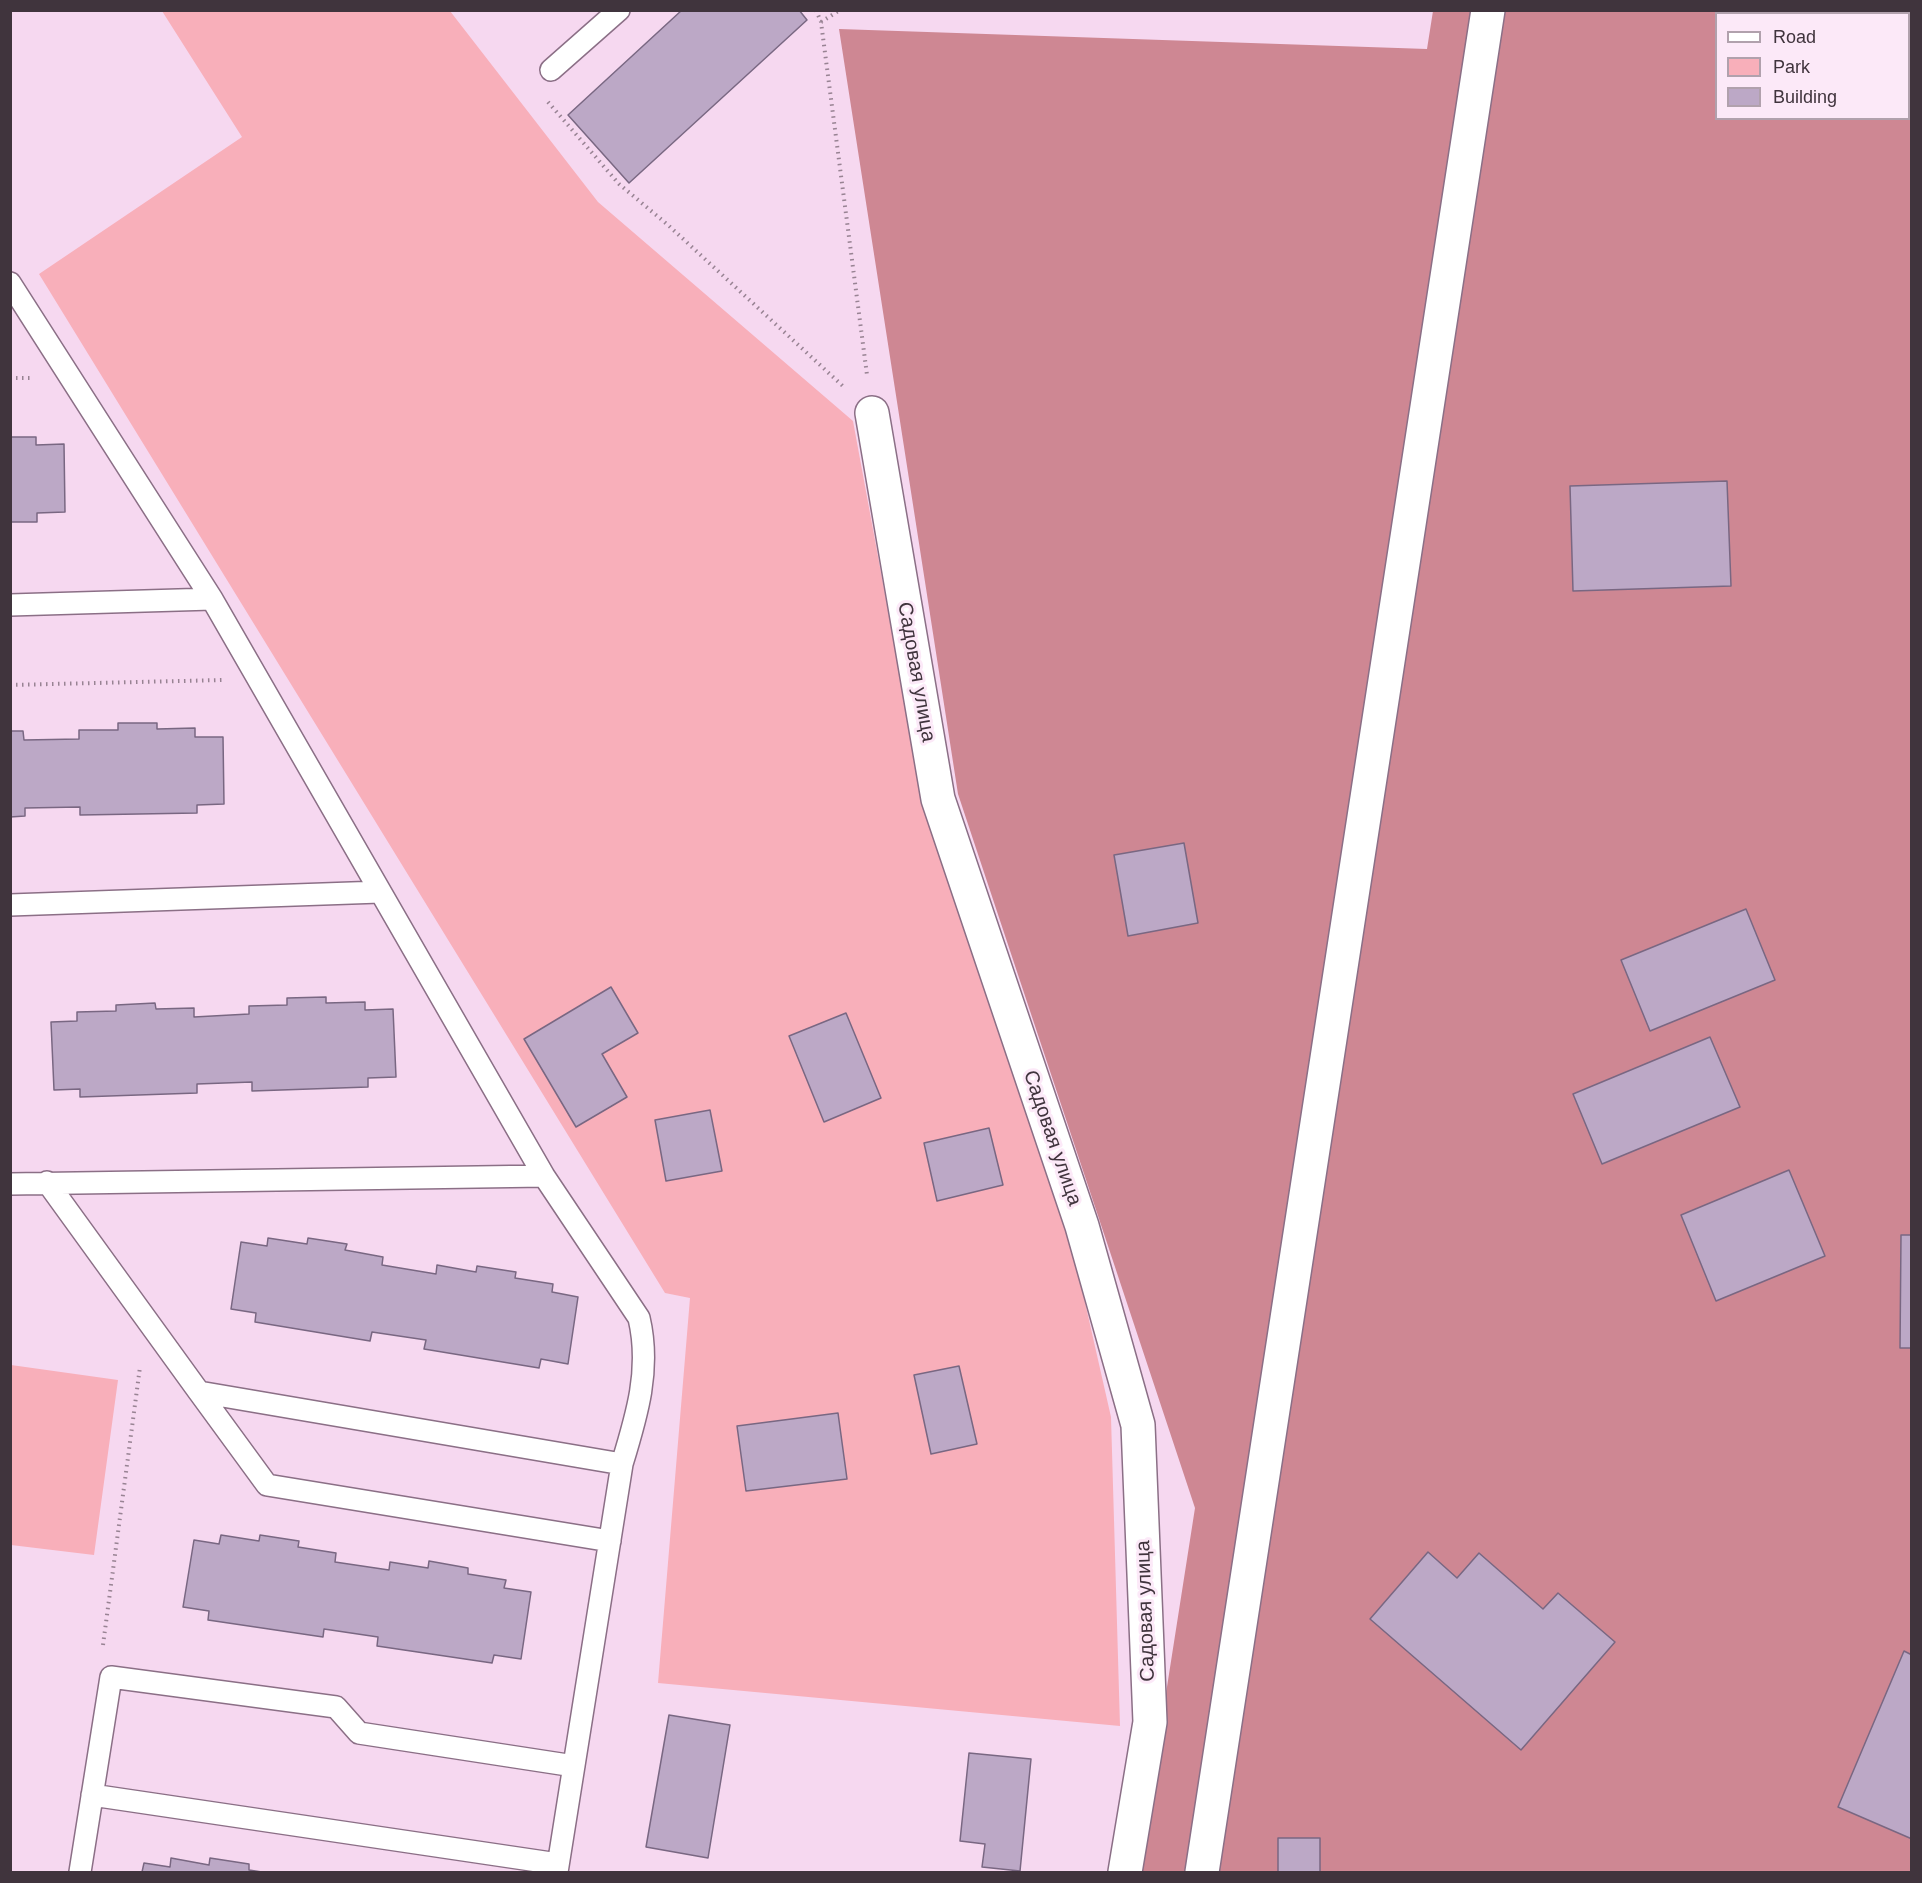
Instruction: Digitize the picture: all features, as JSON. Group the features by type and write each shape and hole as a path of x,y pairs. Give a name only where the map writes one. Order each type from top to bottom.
{"street":[{"path":"1202,1872 1488,10"},
{"name":"Садовая улица","path":"872,412 938,799 1082,1226 1138,1425 1150,1722 1125,1872"}],"lane":[{"path":"551,70 619,10"},
{"path":"10,283 212,599 544,1176 639,1318 645,1344 643,1378 622,1464 558,1868 92,1795"},
{"path":"10,605 212,599"},
{"path":"10,905 380,892"},
{"path":"10,1184 544,1176"},
{"path":"47,1182 267,1485 610,1541"},
{"path":"199,1392 622,1464"},
{"path":"80,1872 111,1677 336,1707 359,1733 574,1766"}],"path":[{"path":"816,10 821,22 872,412"},
{"path":"821,22 840,10"},
{"path":"551,70 547,101 620,184 668,225 872,412"},
{"path":"10,685 258,680"},
{"path":"111,1677 101,1655 147,1320"}],"green space":[{"path":"162,11 450,11 598,202 853,421 925,811 1067,1223 1111,1417 1120,1726 658,1683 690,1298 665,1293 39,274 242,137"},
{"path":"11,1365 118,1380 94,1555 11,1545"}],"shaded area":[{"path":"1433,11 1911,11 1911,1872 1138,1872 1195,1508 958,794 839,29 1427,49"}],"building":[{"path":"682,10 799,10 807,20 629,183 568,115"},
{"path":"10,437 36,437 36,445 64,444 65,512 37,513 37,522 10,522"},
{"path":"1727,481 1731,586 1573,591 1570,486"},
{"path":"118,723 157,723 157,729 195,728 195,737 223,737 224,804 197,805 197,813 80,815 80,807 25,808 25,816 10,817 10,731 23,731 24,740 79,739 79,730 118,730"},
{"path":"1184,843 1198,923 1128,936 1114,855"},
{"path":"1746,909 1775,980 1650,1031 1621,960"},
{"path":"611,987 638,1033 602,1054 627,1097 576,1127 524,1039"},
{"path":"326,997 326,1003 365,1002 365,1010 393,1009 396,1077 368,1078 368,1087 252,1091 252,1082 197,1084 197,1093 80,1097 80,1089 54,1090 51,1022 77,1021 77,1012 116,1011 116,1005 155,1003 156,1009 194,1008 194,1017 249,1014 249,1006 287,1005 287,998"},
{"path":"846,1013 881,1098 824,1122 789,1036"},
{"path":"1710,1037 1740,1107 1602,1164 1573,1094"},
{"path":"710,1110 722,1171 666,1181 655,1120"},
{"path":"989,1128 1003,1185 937,1201 924,1143"},
{"path":"1789,1170 1825,1256 1716,1301 1681,1215"},
{"path":"1901,1235 1912,1235 1912,1348 1900,1348"},
{"path":"268,1238 307,1244 308,1238 347,1244 345,1250 383,1257 382,1265 436,1274 437,1265 476,1272 477,1266 516,1272 515,1278 553,1284 552,1292 578,1297 568,1364 541,1359 539,1368 424,1349 426,1340 372,1332 370,1341 255,1322 256,1313 231,1309 241,1242 267,1246"},
{"path":"959,1366 977,1444 931,1454 914,1375"},
{"path":"838,1413 847,1479 746,1491 737,1426"},
{"path":"221,1535 259,1541 260,1535 299,1541 298,1547 336,1553 335,1562 389,1570 390,1562 428,1568 429,1561 468,1568 468,1574 506,1580 504,1588 531,1592 521,1659 494,1655 492,1663 377,1646 378,1637 324,1629 323,1637 208,1620 209,1611 183,1607 194,1540 219,1544"},
{"path":"1428,1552 1457,1578 1479,1553 1543,1609 1558,1593 1615,1642 1521,1750 1370,1619"},
{"path":"1904,1651 1912,1655 1912,1839 1838,1807"},
{"path":"669,1715 730,1725 708,1858 646,1847"},
{"path":"969,1753 1031,1759 1020,1871 982,1867 985,1844 960,1841"},
{"path":"1278,1838 1320,1838 1320,1872 1278,1872"},
{"path":"171,1858 209,1865 210,1858 249,1864 249,1870 262,1872 142,1872 144,1863 170,1867"}]}
